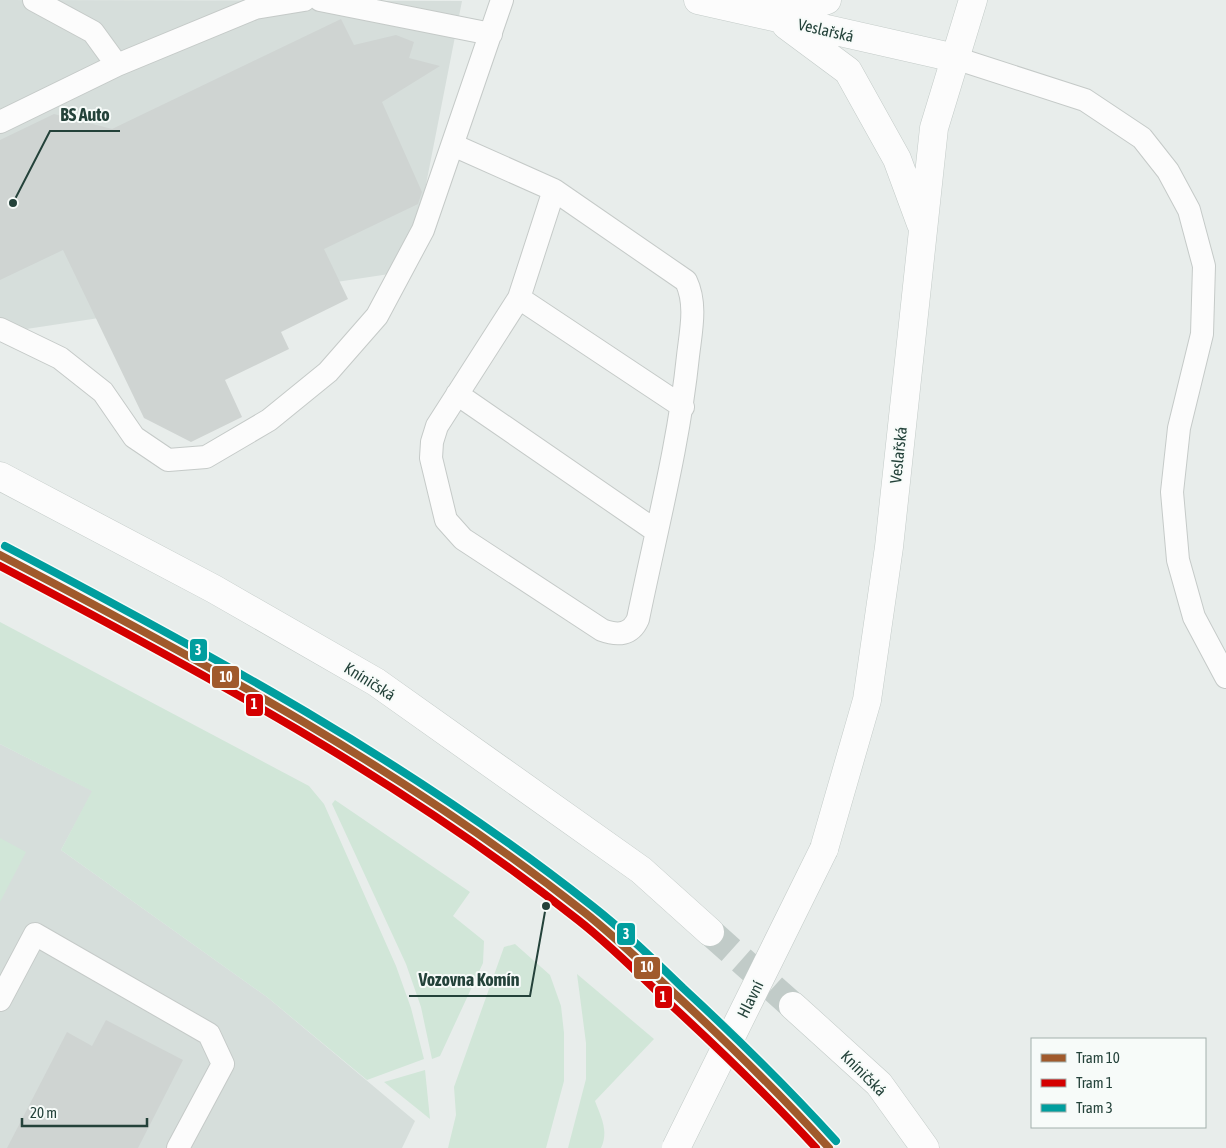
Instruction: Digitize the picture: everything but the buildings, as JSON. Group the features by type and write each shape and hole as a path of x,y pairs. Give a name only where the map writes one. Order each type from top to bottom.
{"street":[{"name":"Veslařská","path":"698,0 955,58"},
{"path":"725,7 787,8 810,6 827,0"},
{"name":"Veslařská","path":"824,849 866,700 889,547 934,128 973,0"},
{"path":"779,19 848,72 897,159 922,229"},
{"name":"Kníničská","path":"0,476 214,589 376,682 641,870 710,932"},
{"name":"Hlavní","path":"676,1148 824,849"},
{"name":"Kníničská","path":"793,1006 879,1084 925,1148"}],"lane":[{"path":"34,0 93,32 117,65"},
{"path":"0,122 117,65 255,8 304,0"},
{"path":"320,0 491,34"},
{"path":"0,329 60,358 103,392 134,437 168,460 206,457 276,414 328,372 377,316 423,230 502,0"},
{"path":"955,58 1085,100 1142,138 1168,171 1189,210 1204,266 1202,334 1179,428 1173,502 1178,560 1194,617 1226,677"},
{"path":"453,145 554,190 686,280 691,292 693,309 683,408 638,619 634,626 625,633 614,635 602,630 463,539 446,520 431,458 432,442 437,426 519,298 554,190"},
{"path":"519,298 683,408"},
{"path":"457,394 656,531"},
{"path":"0,1000 35,934 209,1034 223,1064 178,1148"}],"shaded area":[{"path":"0,0 462,1 409,271 0,333"},
{"path":"0,744 93,791 61,850 267,997 415,1121 402,1148 0,1148"}],"green space":[{"path":"0,622 309,786 324,804 396,966 411,1008 424,1059 367,1080 267,997 61,850 92,791 0,744"},
{"path":"335,800 470,892 453,916 484,941 483,963 440,1056 432,1059 421,1007 406,964 332,804"},
{"path":"0,838 26,852 0,902"},
{"path":"515,944 550,975 561,1006 564,1033 564,1081 546,1148 448,1148 456,1115 454,1087 504,947"},
{"path":"577,974 654,1039 595,1101 602,1118 604,1130 601,1148 568,1148 586,1079 586,1043"},
{"path":"425,1070 430,1119 384,1082"}],"tunnel":[{"path":"710,932 793,1006"}],"tram line":[{"name":"3","path":"5,546 157,627 306,712 380,757 522,853 615,924 638,945 723,1025 836,1141"},
{"name":"10","path":"0,555 226,677 300,720 445,811 516,860 584,912 631,953 754,1070 829,1148"},
{"name":"1","path":"0,566 150,646 297,730 441,820 510,869 578,920 613,950 744,1074 816,1148"}],"place":[{"name":"BS Auto","path":"13,203"},
{"name":"Vozovna Komín","path":"546,906"}]}
